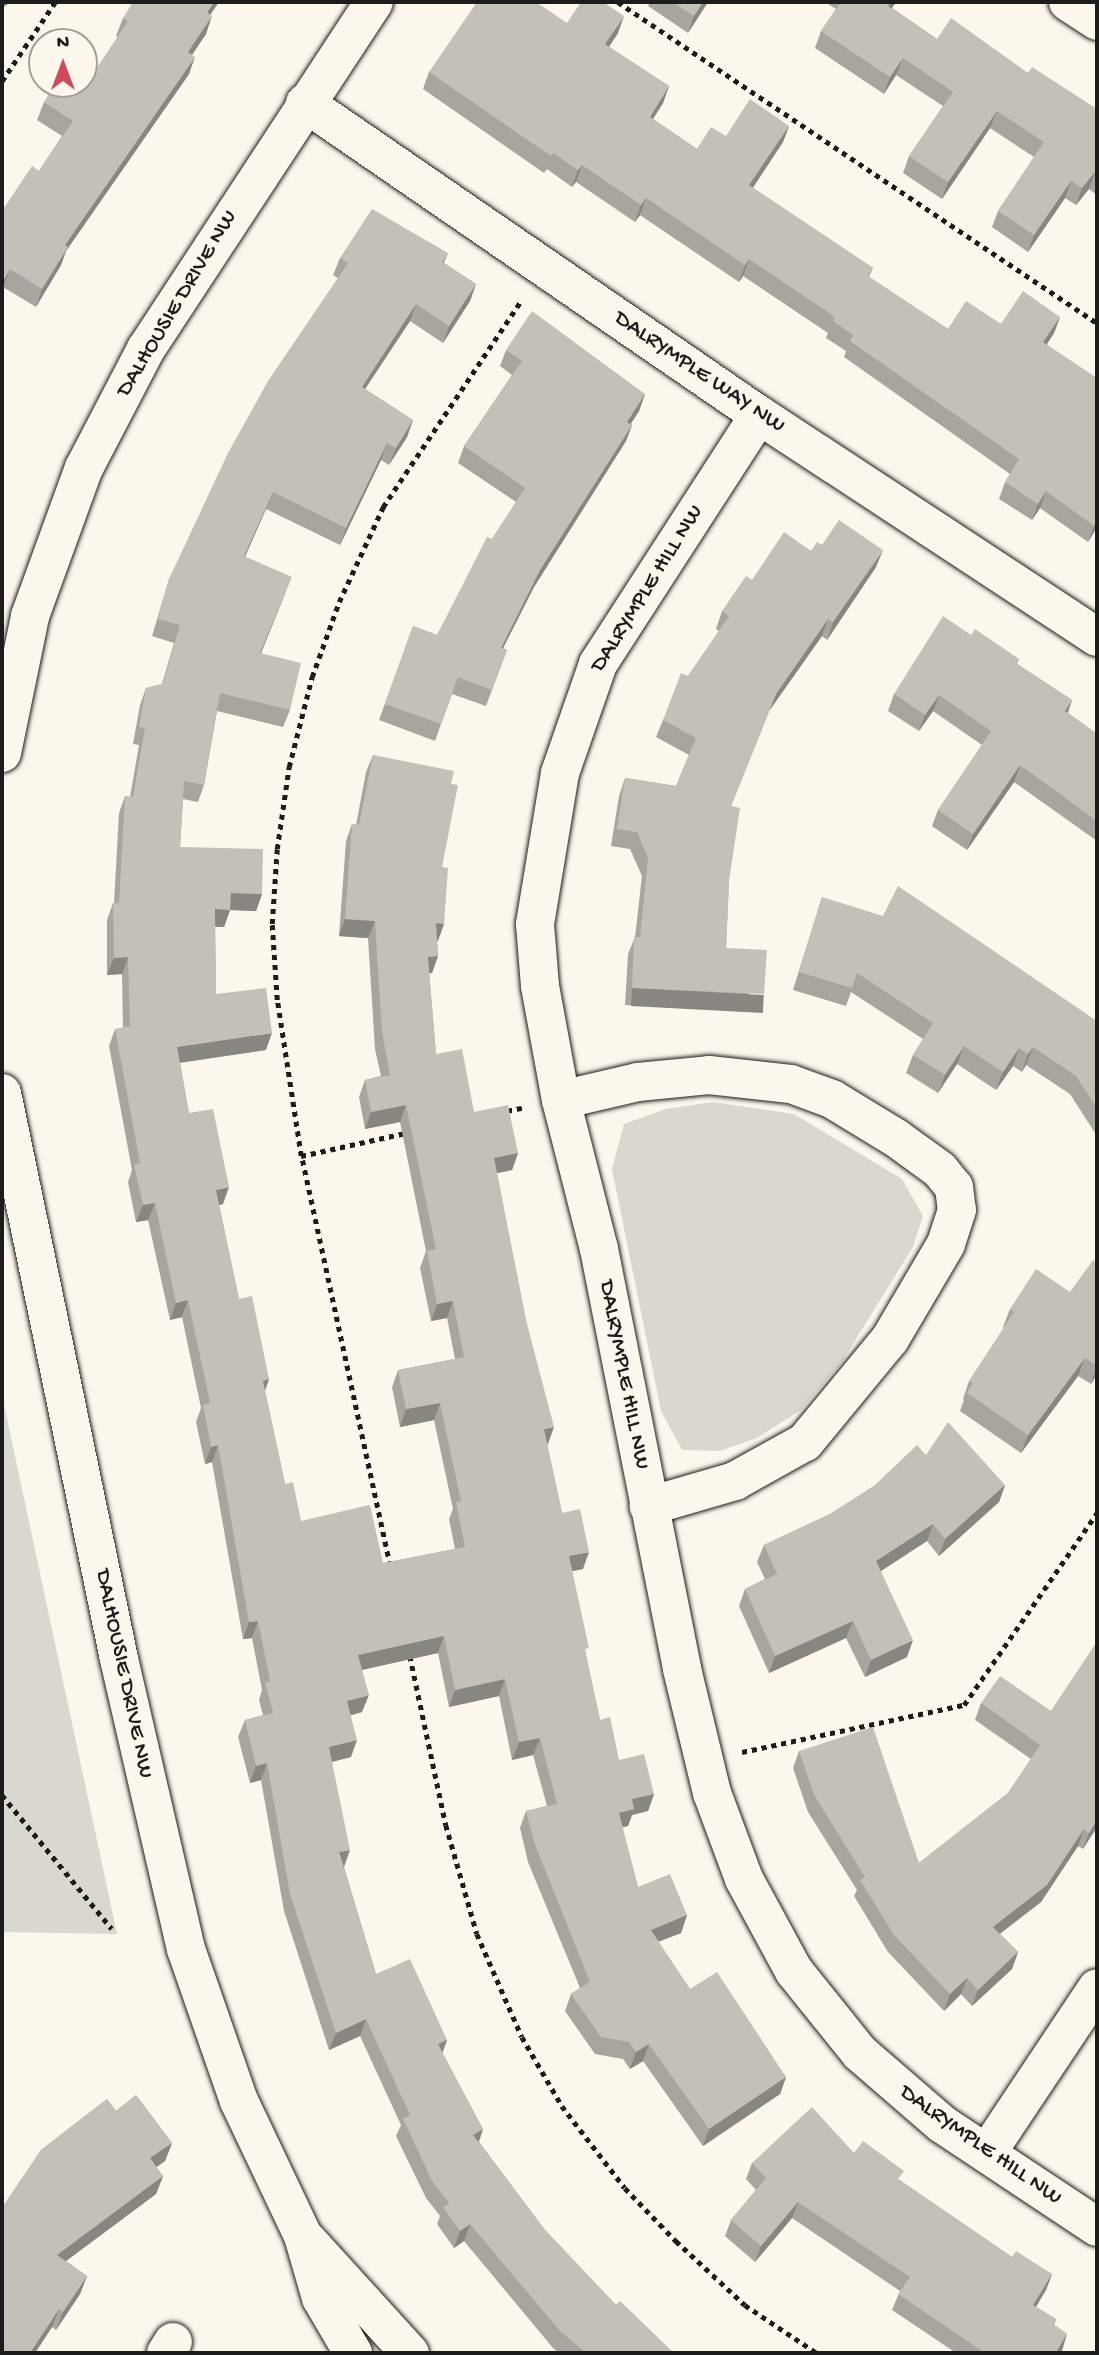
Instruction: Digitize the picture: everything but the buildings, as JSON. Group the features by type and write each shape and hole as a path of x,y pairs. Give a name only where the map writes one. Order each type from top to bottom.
{"street":[{"name":"DALHOUSIE DRIVE NW","path":"2,752 30,616 84,468 146,349 305,103 374,2"},
{"path":"1068,2 1097,21"},
{"name":"DALRYMPLE WAY NW","path":"305,103 759,415 1097,637"},
{"name":"DALRYMPLE HILL NW","path":"759,415 598,664 560,773 535,924 540,986 561,1100 599,1249 649,1506 704,1760 744,1879 793,1971 824,2013 900,2091 1097,2227"},
{"path":"561,1100 638,1082 709,1074 791,1084 832,1099 896,1138 940,1170 954,1187 957,1210 946,1244 890,1339 806,1442 735,1481 649,1506"},
{"name":"DALHOUSIE DRIVE NW","path":"2,1093 113,1633 186,1949 239,2101 303,2236 321,2298 353,2353"},
{"path":"987,2153 1097,1988"},
{"name":"DALHOUSIE DRIVE NW","path":"303,2236 410,2353"}],"path":[{"path":"2,80 54,2"},
{"path":"618,2 1097,323"},
{"path":"391,1569 301,1156 277,1000 272,924 289,767 312,677 339,602 383,507 525,294"},
{"path":"493,1114 561,1100"},
{"path":"301,1156 412,1132"},
{"path":"704,1760 964,1705 1097,1513"},
{"path":"408,1650 446,1825 478,1934 542,2071 562,2106 625,2188 676,2241 746,2305 817,2353"},
{"path":"2,1795 112,1929"}],"shaded area":[{"path":"713,1102 794,1114 902,1179 923,1216 913,1247 843,1360 801,1410 757,1438 720,1451 682,1450 661,1411 612,1169 624,1124 666,1109"},
{"path":"2,1395 117,1934 2,1932"}]}
